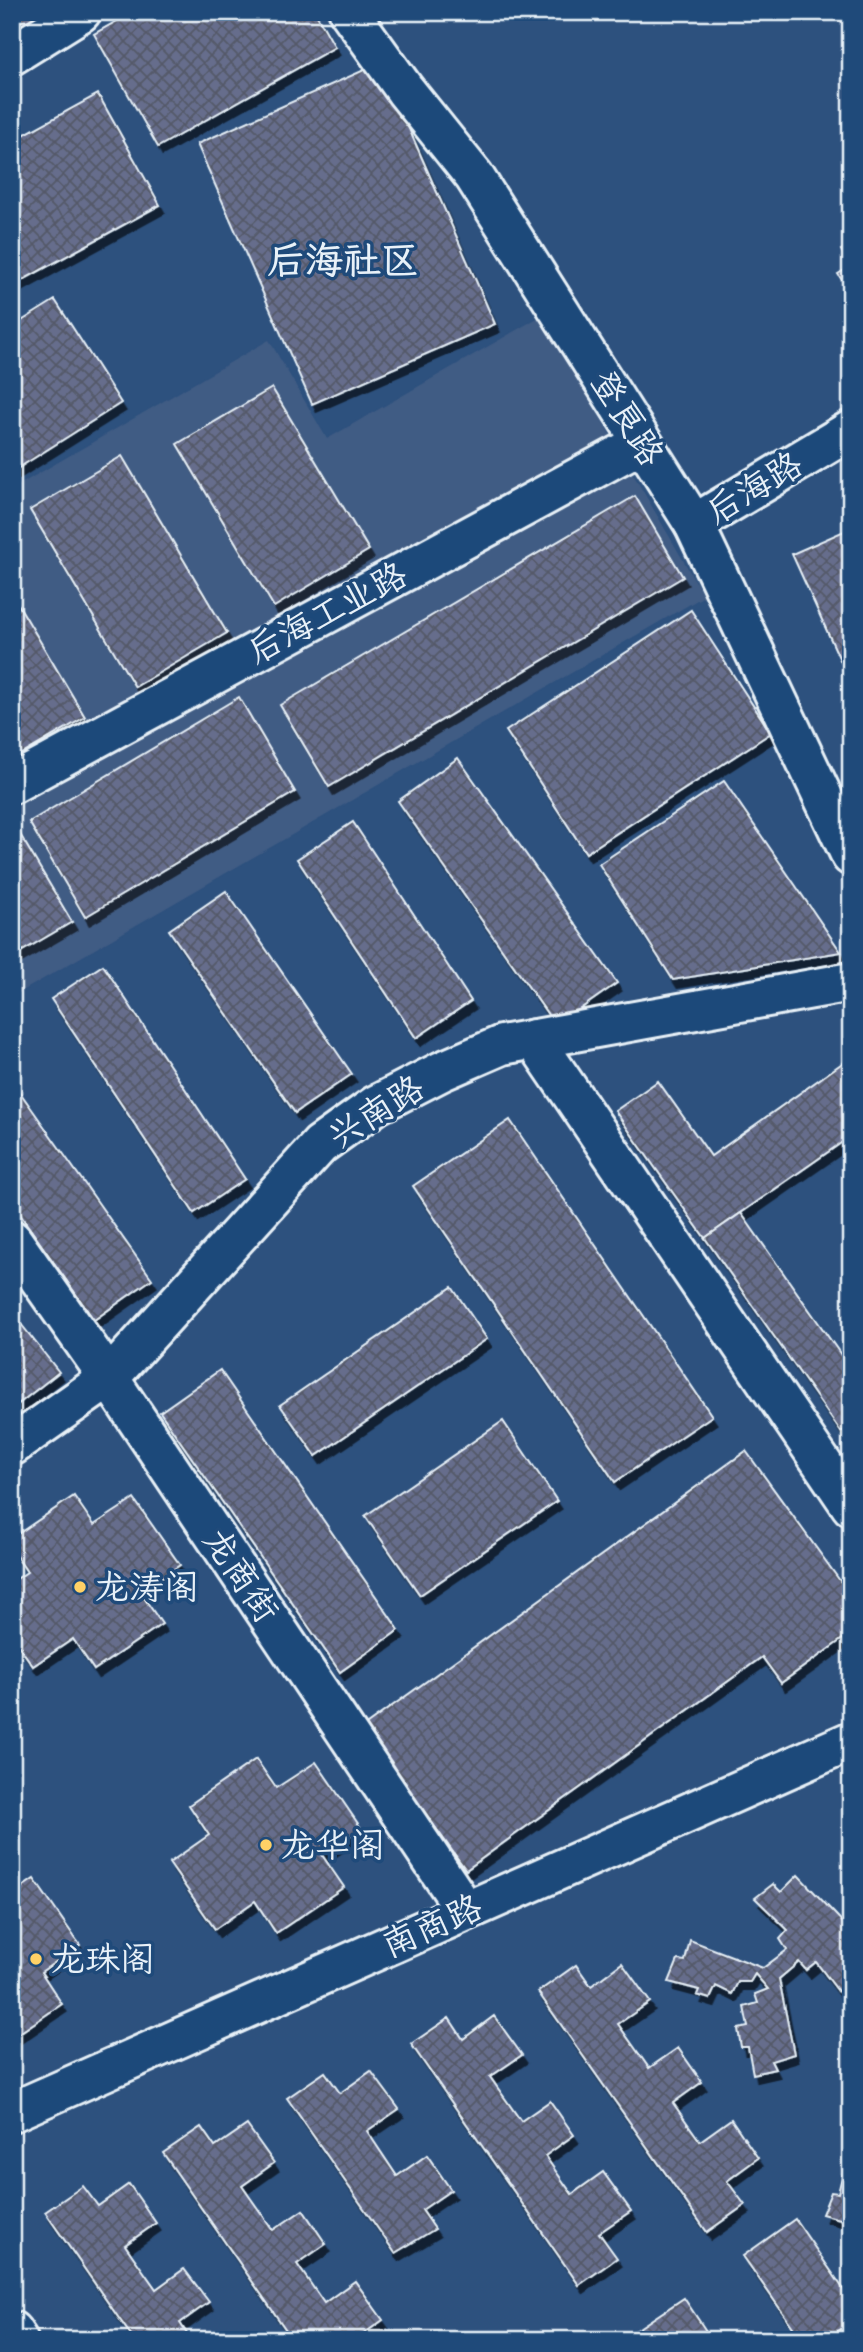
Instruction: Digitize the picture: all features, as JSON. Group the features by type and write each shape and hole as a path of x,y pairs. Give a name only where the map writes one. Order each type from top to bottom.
{"street":[{"path":"12,55 81,12"},
{"name":"登良路","path":"349,12 405,90 474,176 694,524 851,856"},
{"path":"375,12 419,77 474,176"},
{"name":"后海路","path":"694,524 851,430"},
{"name":"后海工业路","path":"12,784 642,443"},
{"name":"兴南路","path":"12,1446 109,1378 320,1145 376,1105 442,1071 502,1045 851,982"},
{"path":"534,1039 851,1506"},
{"name":"龙商街","path":"12,1240 109,1378 466,1911"},
{"name":"南商路","path":"12,2112 851,1741"},
{"path":"12,2331 18,2340"}],"shaded area":[{"path":"541,316 704,596 12,997 12,489 269,340 327,439"}],"building":[{"path":"12,12 51,12 12,36"},
{"path":"133,12 315,12 335,47 158,147 94,34"},
{"path":"380,63 495,324 312,404 197,144"},
{"path":"98,94 160,205 12,286 12,141"},
{"path":"851,244 851,266 841,250"},
{"path":"851,266 851,294 838,274"},
{"path":"55,300 121,403 12,472 12,327"},
{"path":"272,388 369,550 274,607 177,444"},
{"path":"122,456 227,633 135,687 30,510"},
{"path":"635,496 683,577 329,787 280,705"},
{"path":"851,528 851,684 792,554"},
{"path":"12,594 85,717 12,760"},
{"path":"691,610 771,733 586,853 506,731"},
{"path":"239,697 295,792 85,917 29,822"},
{"path":"458,758 617,983 556,1026 398,801"},
{"path":"724,781 841,952 673,980 599,864"},
{"path":"353,822 471,1001 416,1038 297,859"},
{"path":"18,831 72,922 12,957 12,834"},
{"path":"226,891 352,1074 295,1113 169,930"},
{"path":"103,965 245,1179 194,1213 51,999"},
{"path":"851,1057 851,1136 705,1238 615,1111 658,1081 711,1156"},
{"path":"12,1081 152,1279 94,1320 12,1203"},
{"path":"510,1120 712,1416 615,1482 413,1186"},
{"path":"741,1213 851,1369 851,1426 841,1432 705,1238"},
{"path":"452,1287 487,1339 316,1456 280,1405"},
{"path":"21,1324 59,1372 12,1409 12,1331"},
{"path":"220,1370 399,1630 340,1672 160,1412"},
{"path":"503,1421 557,1501 420,1595 365,1516"},
{"path":"746,1451 851,1596 851,1633 781,1683 762,1657 466,1870 363,1727"},
{"name":"龙涛阁","path":"74,1496 94,1525 134,1499 180,1565 140,1592 162,1624 94,1670 73,1639 33,1666 12,1636 12,1582 27,1572 12,1550 12,1538"},
{"name":"龙华阁","path":"256,1759 276,1788 316,1762 361,1828 322,1855 344,1887 276,1933 255,1901 215,1929 169,1863 209,1835 189,1805"},
{"path":"798,1875 851,1931 851,1993 844,1999 816,1962 806,1970 799,1962 779,1979 794,2054 771,2061 775,2069 753,2074 748,2047 741,2047 738,2029 748,2027 744,2007 758,2003 755,1994 768,1989 755,1974 750,1982 738,1982 732,1994 716,1986 710,1999 697,1995 699,1990 669,1982 678,1960 685,1961 690,1940 763,1968 787,1950 780,1939 788,1930 755,1898 773,1884 781,1892"},
{"name":"龙珠阁","path":"34,1879 80,1945 41,1972 62,2004 12,2038 12,1894"},
{"path":"622,1963 650,2002 618,2024 649,2068 678,2048 702,2082 673,2103 700,2141 731,2119 758,2158 727,2181 745,2205 707,2232 538,1992 576,1965 591,1986"},
{"path":"494,2016 522,2055 490,2077 521,2121 550,2101 574,2135 545,2156 572,2194 603,2172 631,2211 599,2233 617,2258 579,2285 411,2044 449,2018 463,2039"},
{"path":"371,2071 399,2109 367,2131 397,2176 427,2155 451,2190 422,2210 435,2229 395,2253 287,2098 325,2072 340,2093"},
{"path":"247,2125 274,2163 242,2186 273,2230 303,2210 326,2244 297,2264 324,2303 355,2281 383,2320 355,2340 293,2340 163,2153 201,2127 215,2147"},
{"path":"843,2173 851,2176 851,2222 822,2214 831,2192 838,2193"},
{"path":"129,2184 156,2223 125,2245 156,2289 184,2269 209,2302 180,2323 191,2340 134,2340 45,2212 83,2186 98,2206"},
{"path":"795,2219 851,2300 851,2322 825,2340 802,2340 743,2256"},
{"path":"684,2298 712,2340 639,2340 633,2332"}],"place":[{"name":"龙涛阁","path":"80,1587"},
{"name":"龙华阁","path":"266,1845"},
{"name":"龙珠阁","path":"36,1959"}],"district":[{"name":"后海社区","path":"343,260"}]}
